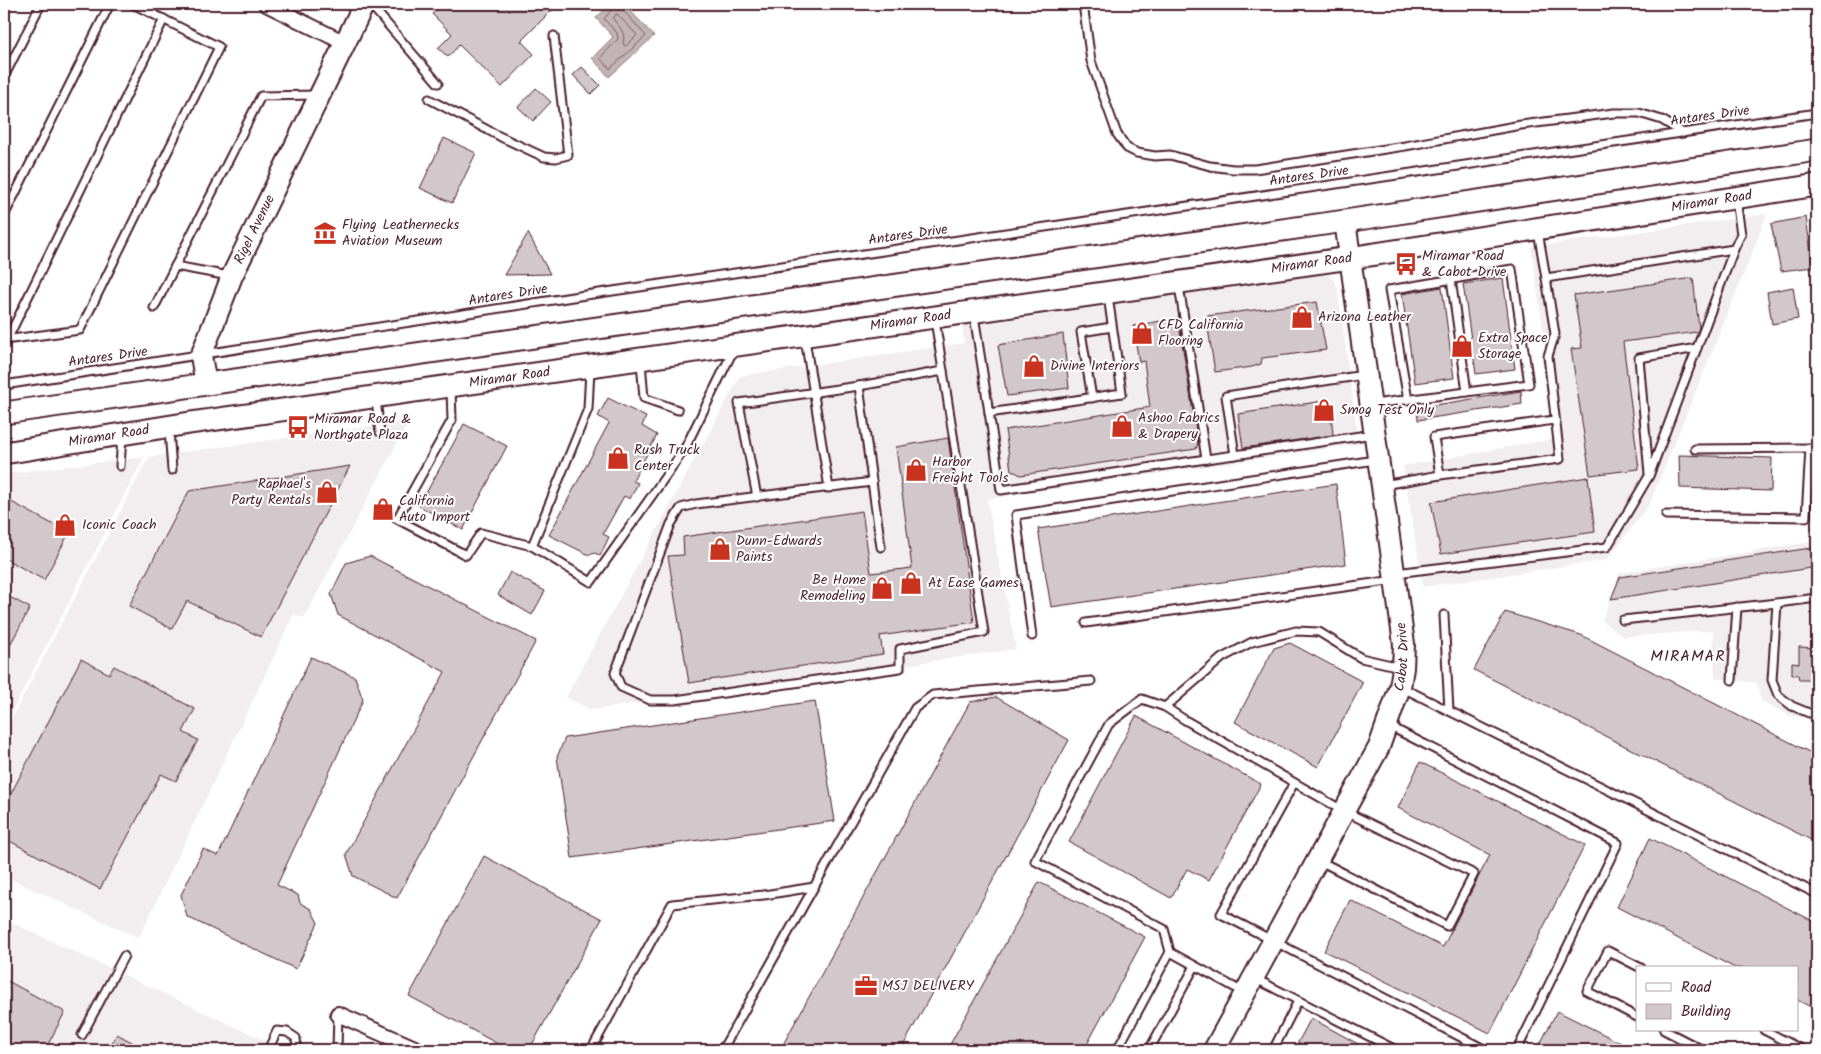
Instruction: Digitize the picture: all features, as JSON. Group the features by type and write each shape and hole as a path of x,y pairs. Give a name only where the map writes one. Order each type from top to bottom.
{"main road":[{"path":"4,413 1346,221 1817,150"},
{"name":"Miramar Road","path":"4,453 450,386 1350,258 1817,185"}],"street":[{"path":"266,4 345,43"},
{"name":"Rigel Avenue","path":"201,356 232,276 364,4"},
{"name":"Cabot Drive","path":"1214,1050 1379,747 1402,677 1404,644 1346,221"},
{"path":"201,356 206,384"},
{"path":"338,1014 419,1050"}],"lane":[{"path":"4,77 41,4"},
{"path":"4,216 110,4"},
{"path":"5,340 80,330 220,47 133,4"},
{"path":"370,4 438,83"},
{"path":"1083,4 1091,61 1117,134 1127,148 1137,154 1170,155 1210,166 1255,169 1405,146 1521,125 1614,113 1639,113 1662,120 1683,133"},
{"path":"5,340 164,19"},
{"path":"429,99 500,138 544,157 556,158 568,155 554,36"},
{"path":"154,308 260,96 323,87"},
{"name":"Antares Drive","path":"4,385 589,295 1817,113"},
{"path":"1086,623 1394,576 1607,547 1649,476 1741,234 1735,198"},
{"path":"1382,486 1560,459 1548,356 1556,334 1538,229"},
{"path":"1546,278 1734,249"},
{"path":"176,266 232,276"},
{"path":"1371,405 1529,384 1512,269 1389,290 1408,400"},
{"path":"1451,279 1467,392"},
{"path":"1178,283 1206,459"},
{"path":"989,413 1122,393 1108,293"},
{"path":"973,312 1001,490 1375,434"},
{"path":"872,482 696,504 681,508 671,524 615,674 621,687 650,700 675,700 900,668 900,649 984,632 935,317"},
{"path":"1092,398 1081,332 1112,327"},
{"path":"805,336 829,488"},
{"path":"450,386 452,420 397,519 466,555 481,533 532,546 591,582 684,450 735,346"},
{"path":"1649,476 1639,358 1697,348"},
{"path":"641,359 644,398 678,410"},
{"path":"532,546 588,409 590,366"},
{"path":"757,497 739,403 859,386 943,371"},
{"path":"1235,454 1226,396 1367,374"},
{"path":"859,386 881,547"},
{"path":"376,397 380,432"},
{"path":"1440,476 1434,437 1554,420"},
{"path":"168,427 172,470"},
{"path":"120,466 122,434"},
{"path":"1666,515 1806,517 1813,448 1695,449"},
{"path":"1032,636 1016,515 1378,459"},
{"path":"1623,620 1817,598"},
{"path":"1777,603 1772,680 1778,695 1792,706 1809,713 1817,713"},
{"path":"1732,680 1736,607"},
{"path":"1444,615 1449,711"},
{"path":"1165,707 1222,658 1252,642 1296,631 1319,632 1361,658 1402,677 1449,711 1817,894"},
{"path":"722,1050 915,708 933,696 1091,681"},
{"path":"1117,1050 1170,952 1164,929 1034,861 1109,724 1142,699 1165,707 1294,784 1344,811 1474,874 1447,926 1318,860"},
{"path":"1387,725 1618,843 1517,1050"},
{"path":"1294,784 1221,914 1486,1050"},
{"path":"601,1050 592,1048 672,904 764,895 814,886"},
{"path":"1636,1016 1587,991 1608,951 1637,966"},
{"path":"1170,952 1195,966 1298,1001 1396,1050"},
{"path":"82,1035 124,956"},
{"path":"1149,1050 1195,966"},
{"path":"1272,1050 1298,1001"},
{"path":"337,1050 338,1014"},
{"path":"268,1050 277,1031 287,1032 296,1038 297,1050"},
{"path":"1668,1032 1703,1050"},
{"path":"1768,1032 1803,1050"}],"shaded area":[{"path":"1767,214 1649,505 1607,560 1423,587 1403,466 1559,438 1531,247"},
{"path":"1315,273 1329,275 1337,285 1359,444 987,499 1016,649 592,710 566,697 740,376 964,343 962,325"},
{"path":"409,421 304,618 294,614 139,938 4,876 4,733 149,457"},
{"path":"144,457 4,727 4,474"},
{"path":"1817,541 1817,721 1789,715 1761,701 1757,683 1715,678 1713,630 1624,637 1602,621 1620,573"},
{"path":"4,919 285,1050 4,1050"}],"water":[{"path":"611,4 624,4 654,36 609,77 592,58 613,37 596,18"}],"building":[{"path":"442,4 558,4 521,41 534,54 502,87 459,45 448,57 438,48 452,34 432,14"},
{"path":"582,67 600,85 591,94 573,75"},
{"path":"536,88 551,102 533,121 518,107"},
{"path":"444,138 476,153 452,203 420,188"},
{"path":"1806,217 1813,267 1781,271 1771,224"},
{"path":"528,233 550,274 504,275"},
{"path":"1503,278 1515,369 1476,374 1463,284"},
{"path":"1693,278 1699,328 1697,332 1623,342 1639,469 1590,475 1571,349 1582,348 1574,295"},
{"path":"1442,287 1454,378 1415,383 1402,294"},
{"path":"1793,287 1798,319 1772,324 1767,292"},
{"path":"1317,302 1326,350 1262,358 1261,364 1252,367 1215,372 1206,316"},
{"path":"1178,318 1198,443 1196,449 1021,475 1011,470 1005,430 1150,407 1144,361 1139,362 1133,326"},
{"name":"Divine Interiors","path":"1063,334 1069,388 1007,396 998,345"},
{"path":"1521,391 1522,404 1418,420 1417,408"},
{"name":"Rush Truck Center","path":"608,398 646,417 642,426 657,435 633,481 638,483 630,499 624,496 603,534 609,537 600,556 595,553 589,555 549,535 609,423 598,416"},
{"path":"1330,400 1333,435 1243,448 1238,414"},
{"path":"464,424 507,446 463,530 419,506"},
{"path":"948,438 974,622 880,636 883,654 689,683 668,556 684,555 683,537 862,511 871,573 912,568 896,447"},
{"path":"1679,455 1772,458 1771,491 1680,488"},
{"path":"350,466 261,637 187,601 172,629 129,606 189,491"},
{"path":"1588,477 1595,532 1441,554 1431,502"},
{"path":"1336,484 1346,564 1051,607 1038,529"},
{"path":"4,498 69,533 44,580 4,558"},
{"path":"1817,547 1817,567 1611,599 1620,577"},
{"path":"370,556 536,641 397,898 353,876 346,854 445,672 338,615 331,594 346,563"},
{"path":"510,572 545,591 532,615 498,595"},
{"path":"4,594 30,608 4,656"},
{"path":"1505,612 1581,635 1817,756 1817,843 1474,670"},
{"path":"1290,643 1363,682 1318,767 1235,722 1274,648"},
{"path":"1799,647 1817,648 1817,680 1799,680 1798,675 1792,674 1792,662 1799,663"},
{"path":"311,657 355,677 363,700 277,885 298,895 300,903 311,909 318,923 296,969 187,917 181,895 203,849 218,856"},
{"path":"81,659 109,674 114,666 195,709 183,732 198,740 176,781 161,774 100,889 4,838 4,807"},
{"path":"996,697 1069,740 901,1050 780,1050 970,702"},
{"path":"815,701 835,821 572,858 557,757 565,738"},
{"path":"1136,716 1261,784 1209,880 1187,869 1171,898 1069,842"},
{"path":"1420,762 1585,845 1490,1033 1324,951 1350,900 1443,947 1490,855 1398,808"},
{"path":"1650,838 1817,923 1817,1010 1798,1000 1798,966 1731,966 1617,907"},
{"path":"484,856 602,919 529,1050 509,1050 409,996"},
{"path":"1039,882 1145,937 1084,1050 947,1050"},
{"path":"4,979 65,1012 45,1050 4,1050"},
{"path":"1557,1011 1635,1050 1537,1050"},
{"path":"1311,1018 1369,1050 1294,1050"},
{"path":"117,1034 146,1050 108,1050"}],"place":[{"name":"Flying Leathernecks Aviation Museum","path":"325,233"},
{"name":"Miramar Road & Cabot Drive","path":"1406,264"},
{"name":"Arizona Leather","path":"1302,317"},
{"name":"CFD California Flooring","path":"1142,333"},
{"name":"Extra Space Storage","path":"1462,346"},
{"name":"Divine Interiors","path":"1034,366"},
{"name":"Smog Test Only","path":"1324,410"},
{"name":"Ashoo Fabrics & Drapery","path":"1122,426"},
{"name":"Miramar Road & Northgate Plaza","path":"298,427"},
{"name":"Rush Truck Center","path":"618,458"},
{"name":"Harbor Freight Tools","path":"916,470"},
{"name":"Raphael's Party Rentals","path":"327,492"},
{"name":"California Auto Import","path":"383,509"},
{"name":"Iconic Coach","path":"65,525"},
{"name":"Dunn-Edwards Paints","path":"720,549"},
{"name":"At Ease Games","path":"911,583"},
{"name":"Be Home Remodeling","path":"882,588"},
{"name":"MSJ DELIVERY","path":"866,986"}],"district":[{"name":"MIRAMAR","path":"1688,656"}]}
